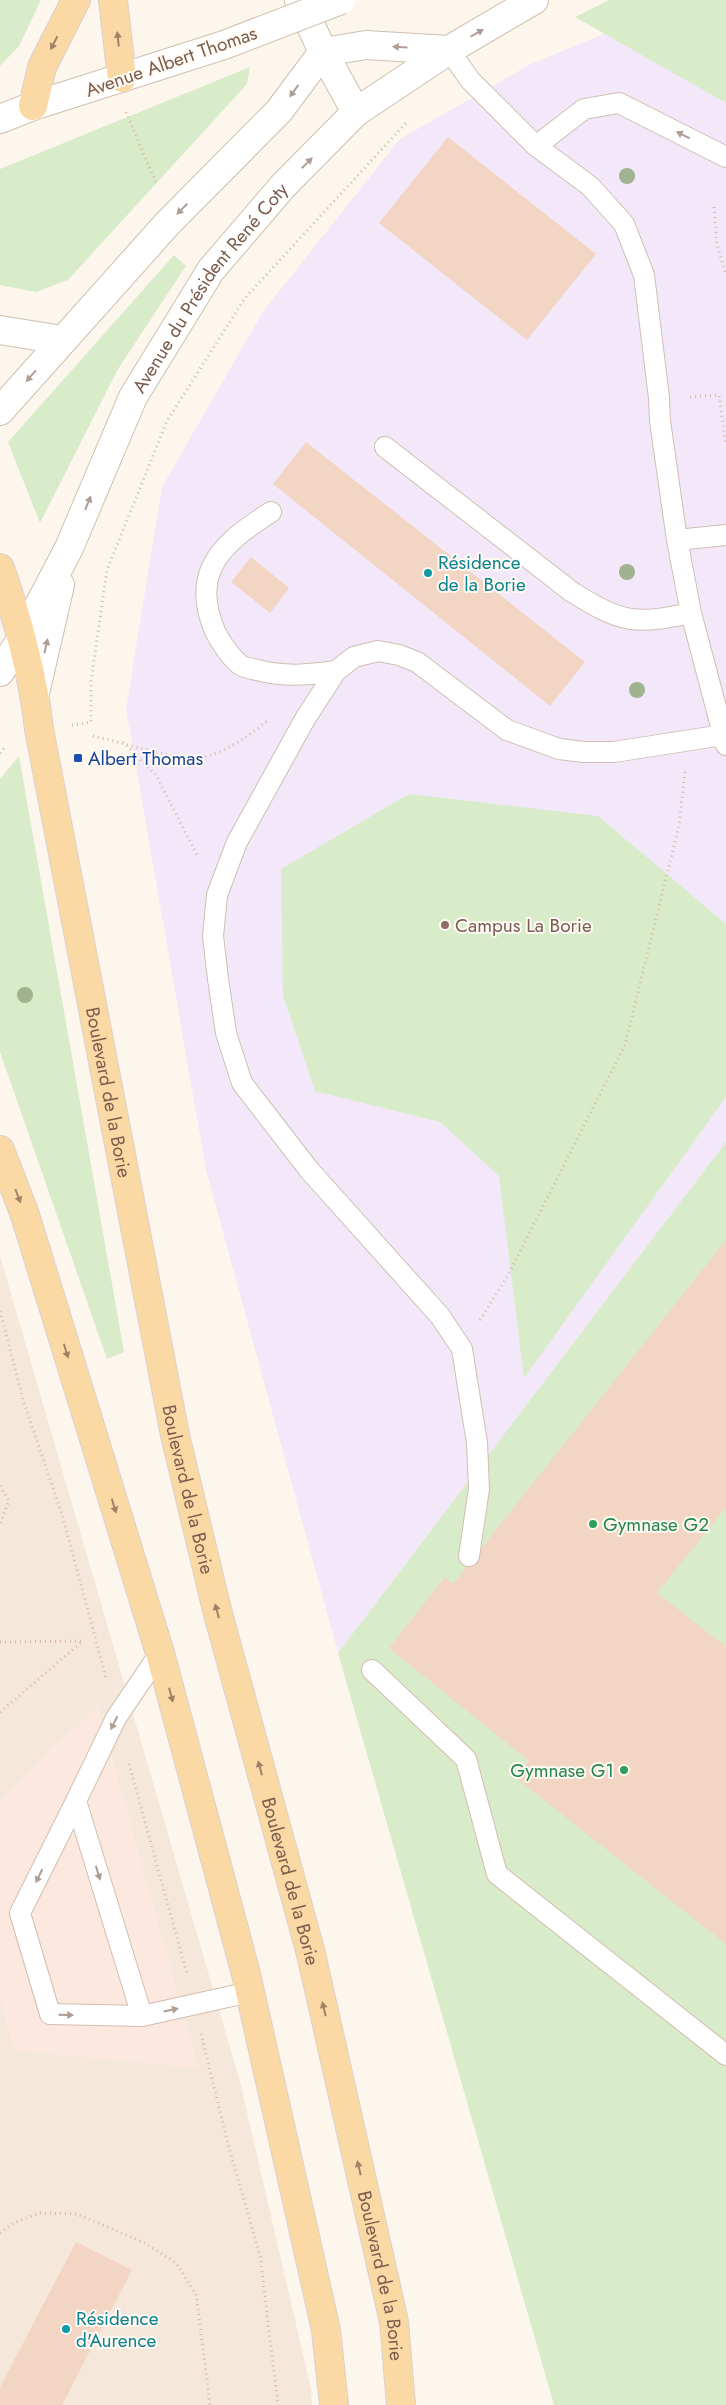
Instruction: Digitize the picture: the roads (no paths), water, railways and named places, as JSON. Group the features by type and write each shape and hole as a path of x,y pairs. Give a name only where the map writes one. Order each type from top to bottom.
{"main road":[{"path":"33,106 42,67 76,0"},
{"path":"113,0 122,78"},
{"name":"Boulevard de la Borie","path":"2,576 22,638 35,693 39,729 174,1436 217,1610 312,1954 394,2322 401,2405"},
{"path":"0,1150 25,1215 160,1653 250,1992 326,2330 334,2405"}],"street":[{"path":"299,0 322,52 356,112"},
{"name":"Avenue Albert Thomas","path":"0,119 33,106 224,45 341,0"},
{"name":"Avenue du Président René Coty","path":"0,672 22,638 69,548 133,397 211,270 283,186 356,112 449,50 534,0"},
{"path":"0,411 167,224 279,111 322,52 366,45 449,50"},
{"path":"0,330 62,340"},
{"path":"35,693 69,548"}],"lane":[{"path":"449,50 470,80 536,146 590,186 624,224 644,276 660,398 660,421 677,540 691,613 725,740 689,741 614,752 584,752 558,749 507,730 417,662 399,655 378,651 354,657 336,671 304,719 237,842 218,895 213,936 218,979 226,1033 242,1083 310,1171 440,1316 462,1349 477,1443 479,1489 469,1556"},
{"path":"536,146 584,109 619,103 726,157"},
{"path":"385,447 572,592 603,611 630,620 661,619 691,613"},
{"path":"270,512 247,528 220,551 211,570 204,593 209,617 219,640 242,666 276,675 306,676 336,671"},
{"path":"677,540 726,535"},
{"path":"160,1653 116,1718 20,1913 50,2014 142,2016 250,1992"},
{"path":"372,1670 466,1759 497,1874 726,2055"},
{"path":"76,1801 142,2016"}],"place":[{"name":"Résidence de la Borie","path":"428,573"},
{"name":"Albert Thomas","path":"78,758"},
{"name":"Campus La Borie","path":"445,925"},
{"name":"Gymnase G2","path":"593,1524"},
{"name":"Gymnase G1","path":"624,1770"},
{"name":"Résidence d'Aurence","path":"66,2329"}]}
